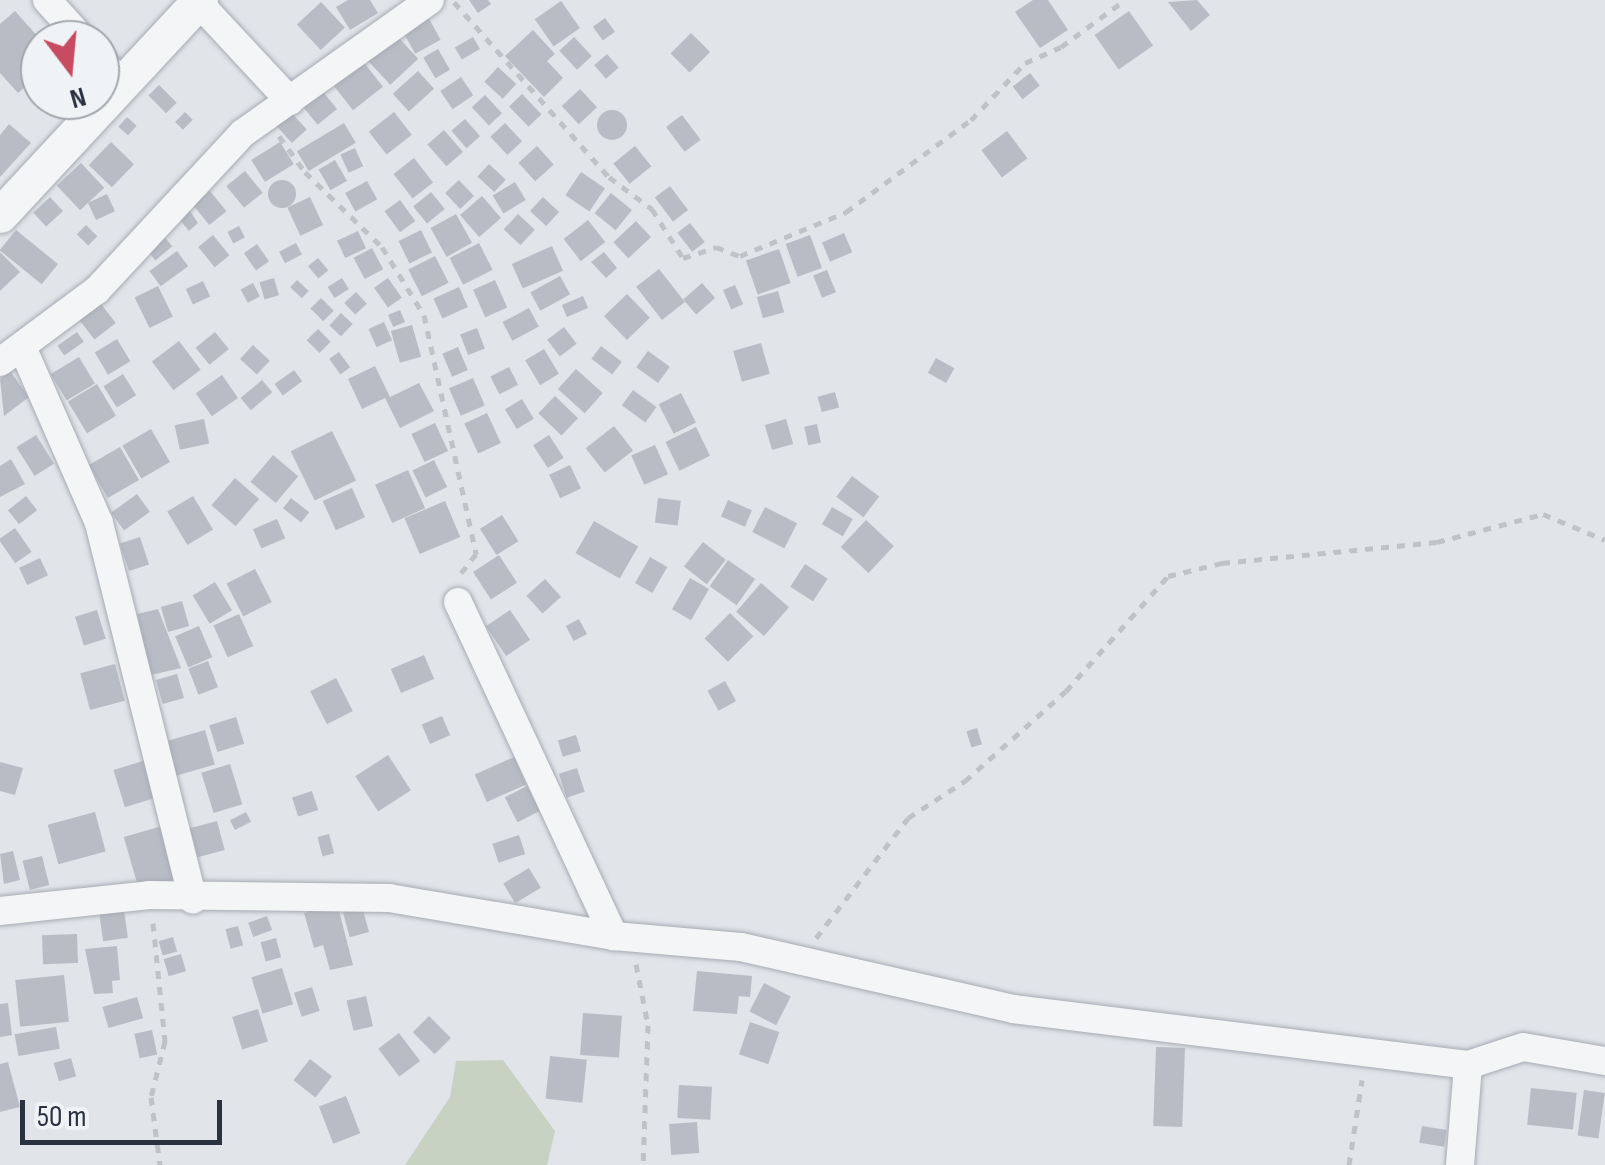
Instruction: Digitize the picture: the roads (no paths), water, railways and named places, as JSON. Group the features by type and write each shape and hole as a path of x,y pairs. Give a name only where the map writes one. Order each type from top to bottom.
{"street":[{"path":"47,0 65,20"},
{"path":"194,899 99,523 12,356 97,290 243,133 430,0"},
{"path":"120,65 199,1 290,101"},
{"path":"0,216 74,120"},
{"path":"458,602 621,937"},
{"path":"0,911 148,895 194,899 389,898 621,937 741,947 1013,1009 1468,1064 1523,1046 1605,1061"},
{"path":"1460,1165 1468,1064"}]}
